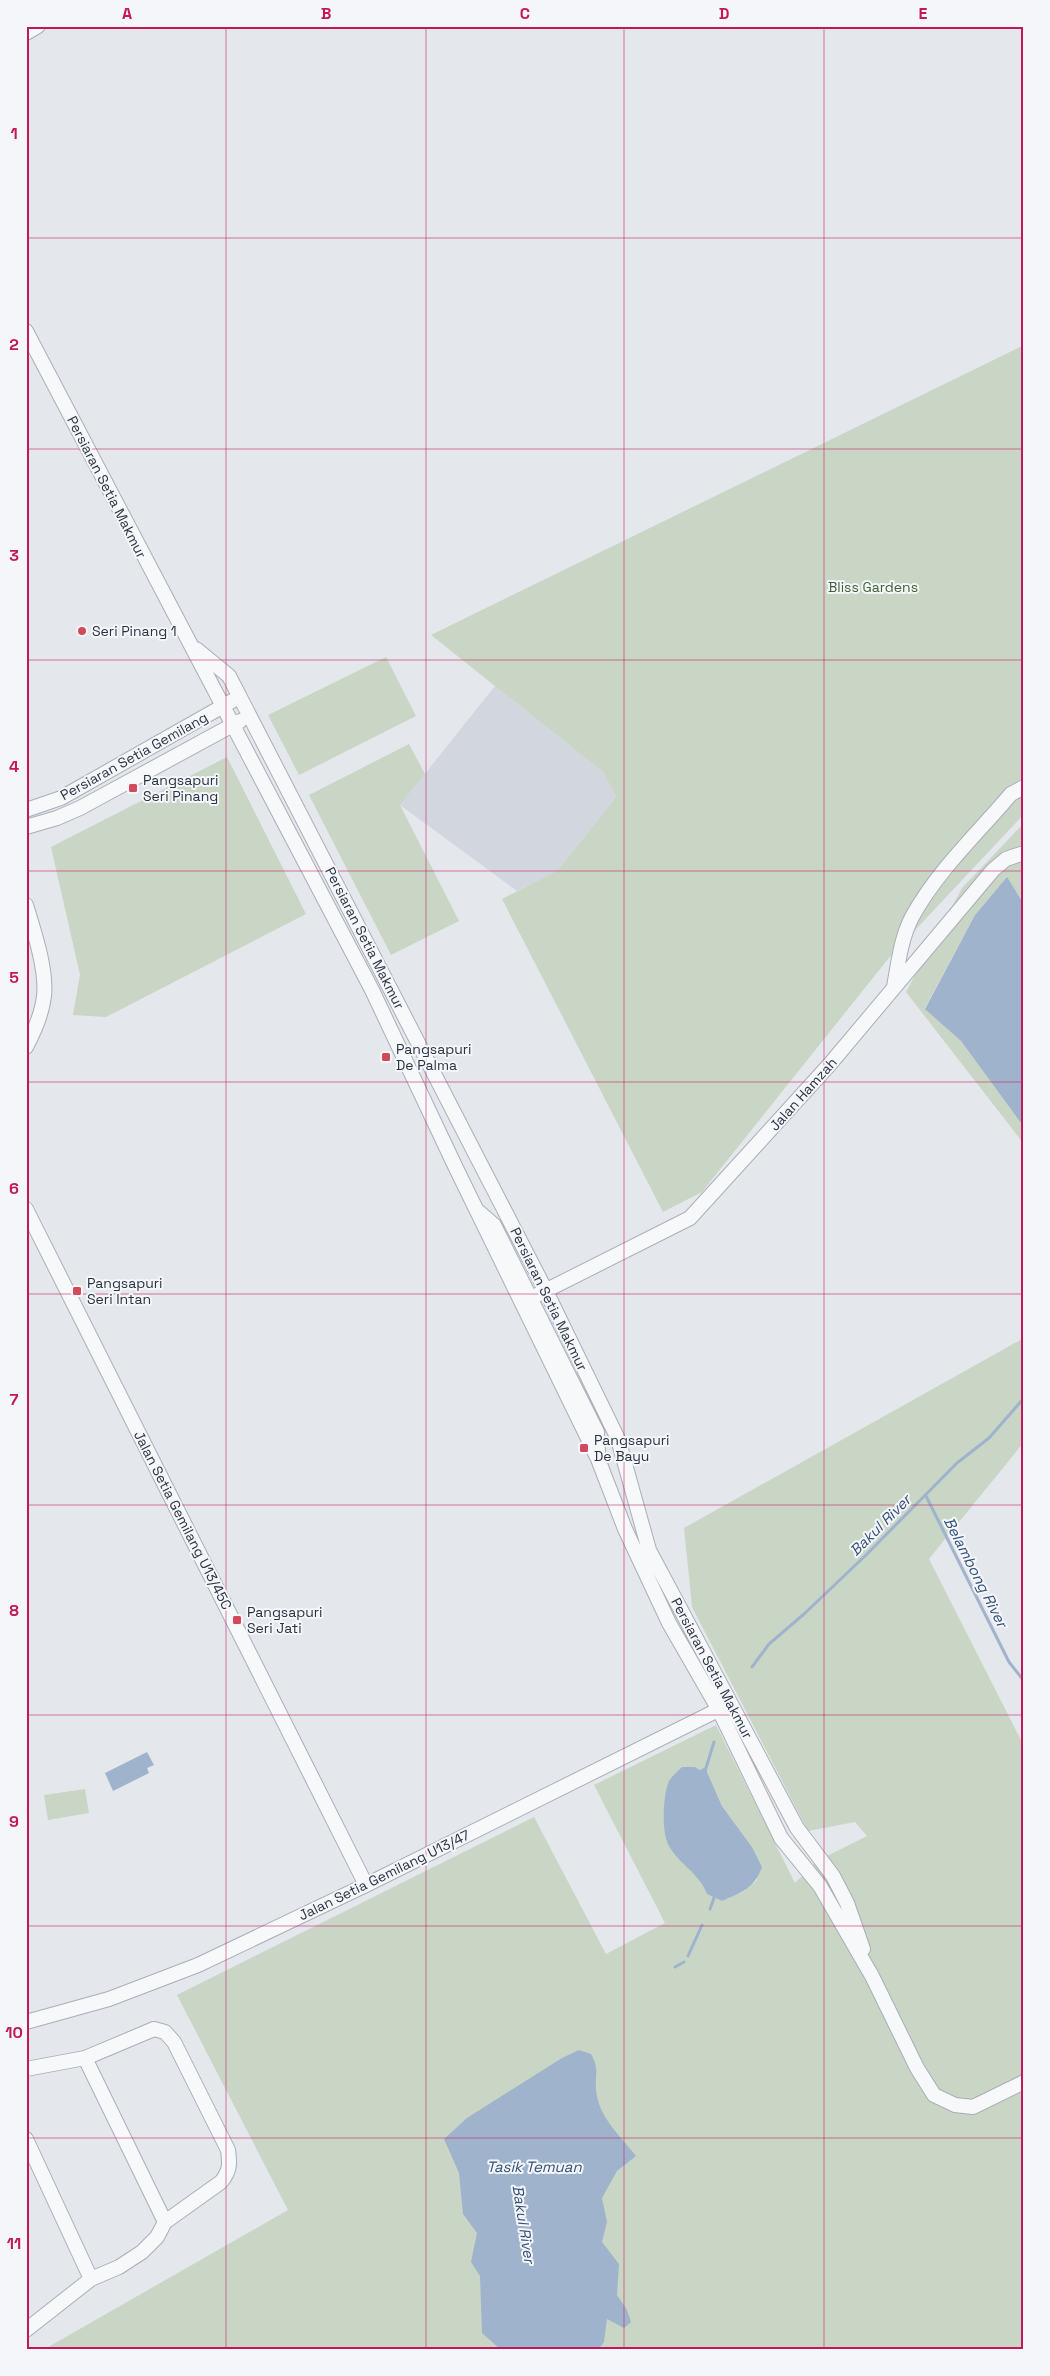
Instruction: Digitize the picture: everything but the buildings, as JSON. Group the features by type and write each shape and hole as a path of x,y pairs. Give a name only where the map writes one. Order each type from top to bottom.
{"street":[{"path":"26,33 38,26"},
{"name":"Persiaran Setia Makmur","path":"26,332 188,642 234,724 372,990 475,1208 598,1459 625,1529 669,1623 725,1707"},
{"name":"Persiaran Setia Makmur","path":"188,642 229,676 546,1291 618,1439 649,1550 725,1707 782,1838 820,1886 872,1976 917,2068 934,2095 955,2105 973,2107 1024,2082"},
{"name":"Persiaran Setia Gemilang","path":"26,810 62,798 239,698"},
{"name":"Persiaran Setia Gemilang","path":"26,827 80,808 249,716"},
{"path":"894,988 902,944 912,918 924,897 1011,794 1024,788"},
{"path":"26,839 44,822"},
{"name":"Jalan Hamzah","path":"531,1298 690,1218 830,1064 992,870 1006,859 1024,853"},
{"path":"26,906 43,973 44,996 37,1024 26,1047"},
{"path":"475,1208 494,1225 597,1432 598,1459"},
{"name":"Jalan Setia Gemilang U13/45C","path":"26,1209 366,1885"},
{"name":"Jalan Setia Gemilang U13/47","path":"26,2022 108,1999 198,1966 725,1707"},
{"path":"26,2069 85,2058 154,2029 165,2032 174,2042 228,2150 228,2173 221,2182 165,2222 157,2237 142,2252 91,2280 26,2330"},
{"path":"85,2058 165,2222"},
{"path":"26,2139 91,2280"}],"shaded area":[{"path":"495,686 603,772 616,797 558,870 517,891 400,805"}],"green space":[{"name":"Bliss Gardens","path":"1024,345 1024,814 888,959 702,1192 663,1212 502,899 558,870 616,797 603,772 431,635"},
{"path":"386,657 416,716 299,775 268,715"},
{"path":"409,744 425,774 400,805 459,921 391,955 309,795"},
{"path":"227,757 306,914 106,1017 73,1015 80,975 51,847"},
{"path":"1024,823 1024,913 1022,901 1007,878 975,915 925,1008 961,1041 1021,1123 1024,1123 1024,1144 906,992 962,888"},
{"path":"1024,1338 1024,1442 929,1559 1024,1746 1024,2350 43,2350 288,2210 177,1995 534,1817 606,1954 665,1923 594,1785 716,1725 795,1883 817,1861 867,1836 855,1822 808,1831 692,1607 684,1528","holes":["707,1766 707,1772 722,1806 752,1847 757,1880 744,1891 722,1901 707,1893 697,1876 695,1767 700,1770"]},
{"path":"85,1789 89,1813 48,1820 44,1795"}],"water":[{"path":"1007,877 1022,901 1024,913 1024,1123 1021,1123 961,1041 925,1009 975,915"},
{"path":"147,1752 154,1765 147,1768 149,1773 113,1791 105,1773"},
{"path":"707,1766 707,1772 722,1806 752,1847 762,1867 751,1885 722,1901 707,1894 699,1880 673,1852 666,1840 664,1823 664,1804 667,1787 673,1775 682,1767 695,1767 700,1770"},
{"name":"Tasik Temuan","path":"579,2050 591,2054 596,2065 596,2090 603,2113 636,2156 617,2171 602,2198 607,2222 602,2242 619,2264 617,2295 627,2310 631,2322 624,2328 607,2319 604,2342 598,2350 501,2350 482,2333 480,2276 471,2262 477,2233 463,2214 459,2173 444,2139 467,2118 562,2058"}],"waterway":[{"name":"Bakul River","path":"752,1667 769,1644 804,1614 865,1556 957,1463 989,1438 1024,1398"},
{"name":"Belambong River","path":"926,1496 1009,1662 1024,1681"},
{"name":"Bakul River","path":"706,1768 714,1742"},
{"name":"Bakul River","path":"710,1909 715,1895"},
{"name":"Bakul River","path":"688,1956 702,1925"},
{"name":"Bakul River","path":"675,1967 684,1962"}],"place":[{"name":"Seri Pinang 1","path":"82,631"},
{"name":"Pangsapuri Seri Pinang","path":"133,788"},
{"name":"Pangsapuri De Palma","path":"386,1057"},
{"name":"Pangsapuri Seri Intan","path":"77,1291"},
{"name":"Pangsapuri De Bayu","path":"584,1448"},
{"name":"Pangsapuri Seri Jati","path":"237,1620"}]}
